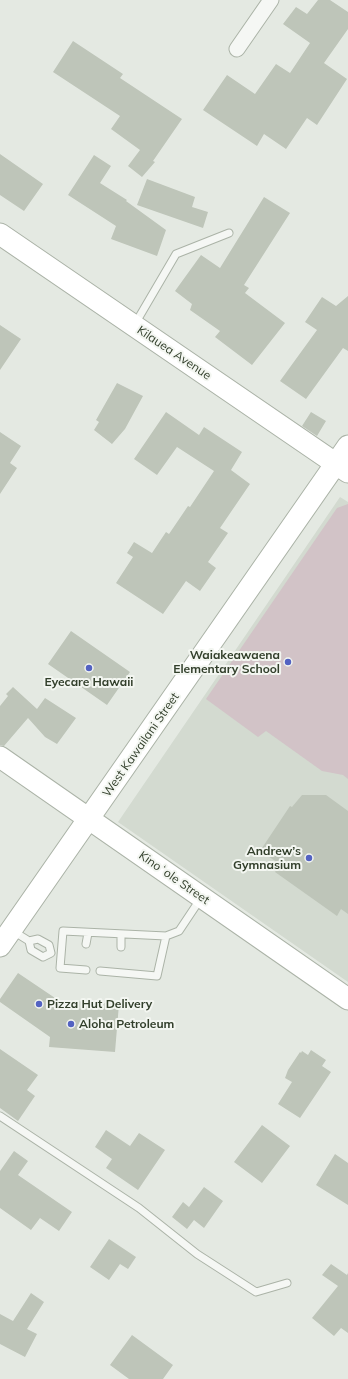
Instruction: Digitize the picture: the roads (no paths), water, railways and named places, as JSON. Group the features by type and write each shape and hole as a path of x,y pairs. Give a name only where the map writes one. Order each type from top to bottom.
{"street":[{"path":"237,49 271,0"},
{"name":"Kilauea Avenue","path":"0,234 342,468"},
{"name":"West Kawailani Street","path":"13,939 90,819 342,468 348,446"},
{"name":"Kinoʻole Street","path":"0,757 348,999"}],"lane":[{"path":"134,326 176,254 229,233"},
{"path":"84,968 60,968 63,931 166,936 178,932 202,897"},
{"path":"86,944 88,933"},
{"path":"121,935 121,947"},
{"path":"100,971 119,970 157,976 166,936"},
{"path":"13,939 43,957 51,953 61,954"},
{"path":"13,939 38,939 49,945 51,953"},
{"path":"0,1116 139,1208 197,1254 256,1292 287,1283"}],"place":[{"name":"Waiakeawaena Elementary School","path":"288,662"},
{"name":"Eyecare Hawaii","path":"89,668"},
{"name":"Andrew’s Gymnasium","path":"309,858"},
{"name":"Pizza Hut Delivery","path":"39,1004"},
{"name":"Aloha Petroleum","path":"71,1024"}]}
